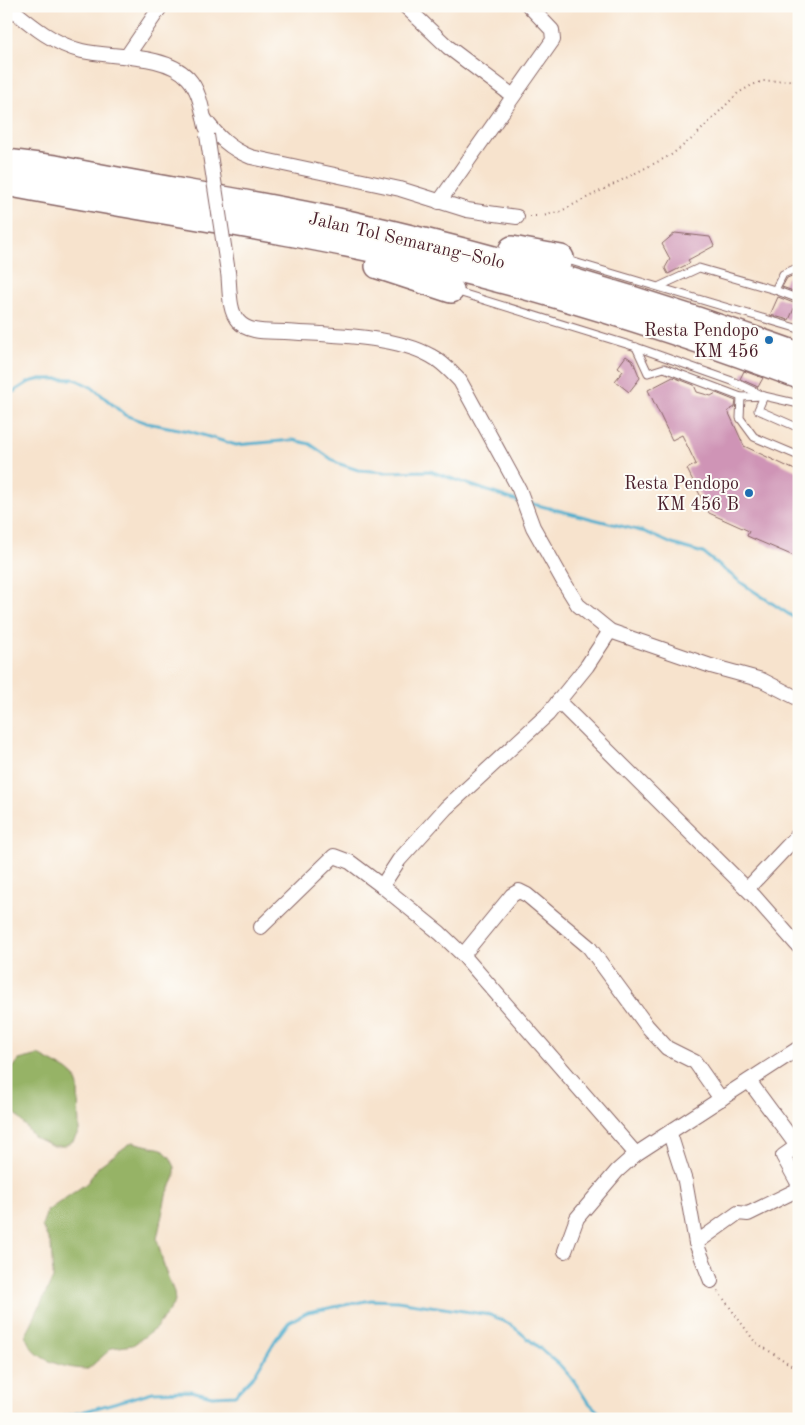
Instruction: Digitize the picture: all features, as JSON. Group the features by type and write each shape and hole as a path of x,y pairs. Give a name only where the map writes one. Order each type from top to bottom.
{"highway":[{"name":"Jalan Tol Semarang–Solo","path":"6,162 55,168 346,223 552,275 727,330 799,355"},
{"name":"Jalan Tol Semarang–Solo","path":"6,183 264,228 430,262 532,290 725,348 799,376"},
{"path":"346,223 561,258"},
{"path":"264,228 451,290"}],"street":[{"path":"8,6 41,32 56,41 81,51 127,56 168,66 188,78 200,100 208,135 233,312 236,319 250,330 333,335 406,345 434,357 449,368 460,382 519,489 533,527 578,605 610,631 711,666 762,680 799,699"},
{"path":"127,56 160,6"},
{"path":"406,6 448,47 513,96"},
{"path":"439,202 550,45 554,34 529,6"},
{"path":"204,118 218,137 246,155 400,190 467,210 517,217"},
{"path":"382,886 399,860 446,808 548,714 587,666 610,631"},
{"path":"558,702 747,889 799,946"},
{"path":"747,889 799,834"},
{"path":"261,927 334,856 350,862 440,932 463,955 636,1154"},
{"path":"463,955 512,895 519,891 527,895 589,947 647,1026 668,1048 695,1062 721,1099"},
{"path":"564,1251 577,1218 617,1171 636,1154 670,1134 799,1048"},
{"path":"696,1242 738,1213 748,1214 799,1187 783,1156 798,1146 749,1081"},
{"path":"670,1134 685,1181 696,1242 711,1281"}],"lane":[{"path":"561,258 799,328"},
{"path":"775,290 783,274 799,267"},
{"path":"660,286 699,268 799,299"},
{"path":"451,290 636,346 732,381 764,396 799,404"},
{"path":"636,346 648,372 664,368 741,397 764,396"},
{"path":"764,396 758,410 799,428"},
{"path":"741,397 740,418 754,437 799,456"}],"path":[{"path":"517,217 543,216 561,211 671,155 693,138 738,93 752,85 763,81 799,80"},
{"path":"711,1281 755,1342 799,1370"}],"green space":[{"path":"39,1055 67,1070 75,1077 78,1087 79,1131 73,1141 64,1146 53,1146 34,1137 14,1112 6,1096 6,1077 19,1060"},
{"path":"132,1142 162,1149 170,1157 175,1167 175,1177 166,1196 157,1239 165,1270 174,1292 175,1302 156,1328 133,1345 112,1348 88,1369 60,1365 34,1351 26,1335 53,1278 51,1245 42,1226 47,1211 87,1183 99,1166"}],"building":[{"path":"675,233 710,237 714,246 688,260 690,263 668,274 665,268 670,259 662,244"},
{"path":"799,273 799,293 782,287 787,278"},
{"path":"778,297 796,304 789,320 770,315"},
{"path":"626,356 633,361 640,378 629,392 615,381 623,371 618,367"},
{"path":"744,371 763,378 758,387 740,379"},
{"name":"Resta Pendopo KM 456 B","path":"673,377 694,385 697,392 711,396 716,393 736,401 735,407 728,411 744,446 799,472 799,552 796,557 747,536 749,531 709,513 687,469 696,464 682,435 672,440 648,390"}],"waterway":[{"path":"6,393 10,394 29,382 41,379 75,379 93,388 125,415 147,423 189,431 236,445 293,440 310,444 337,463 358,470 385,472 430,471 520,502"},
{"path":"529,503 645,532 672,544 703,553 743,584 799,621"},
{"path":"57,1419 153,1392 191,1391 212,1396 235,1395 255,1374 276,1339 289,1322 308,1312 371,1300 397,1301 490,1315 510,1324 559,1364 574,1381 587,1401 606,1419"}],"place":[{"name":"Resta Pendopo KM 456","path":"769,340"},
{"name":"Resta Pendopo KM 456 B","path":"749,493"}]}
